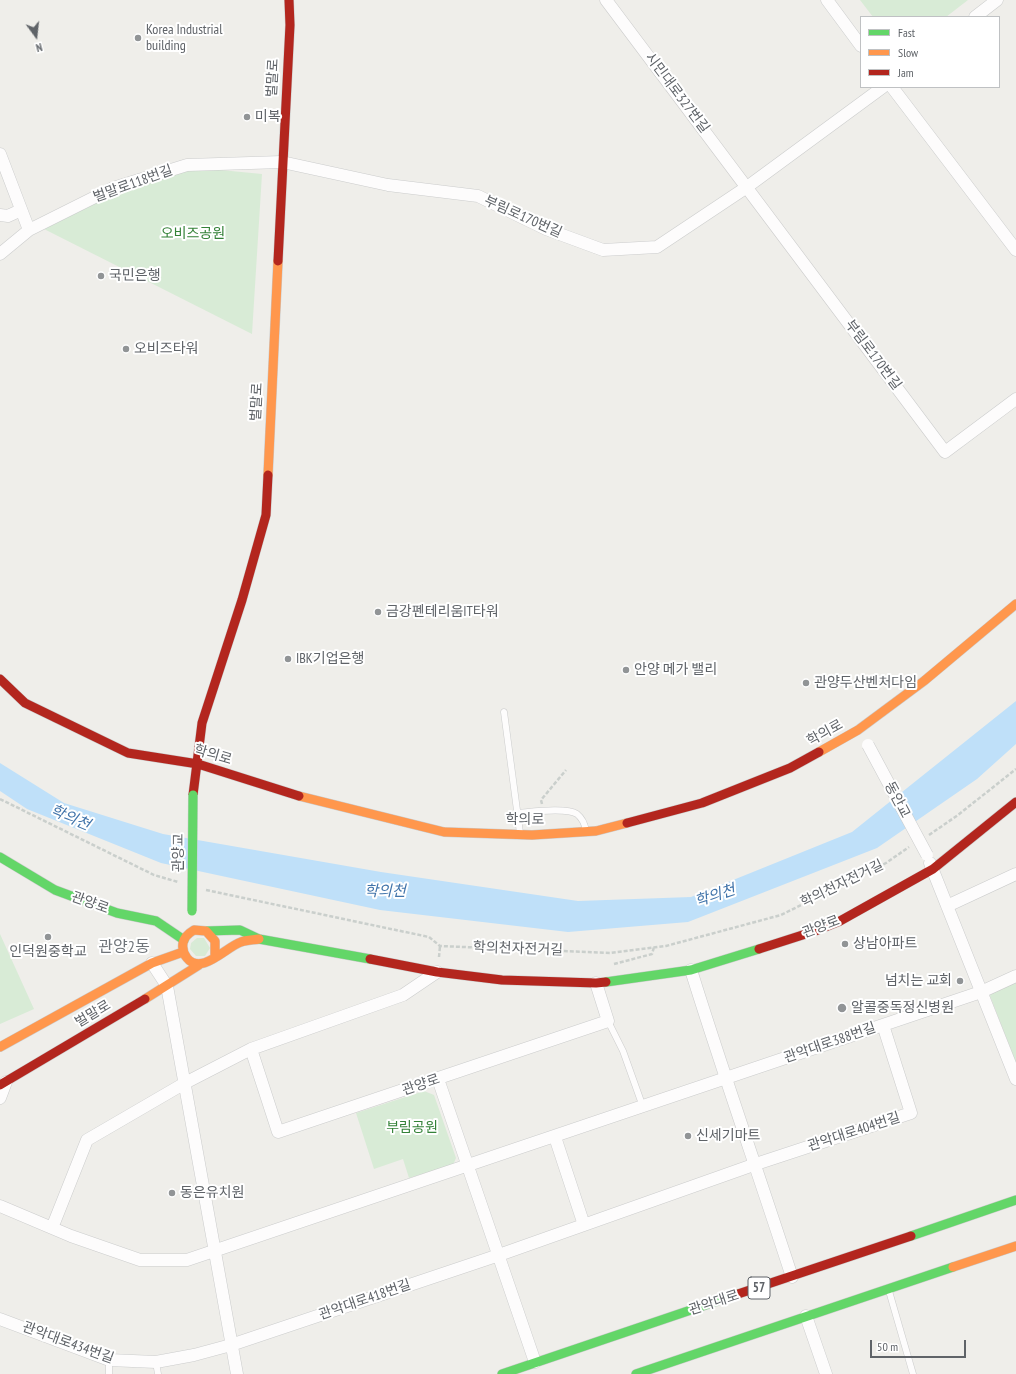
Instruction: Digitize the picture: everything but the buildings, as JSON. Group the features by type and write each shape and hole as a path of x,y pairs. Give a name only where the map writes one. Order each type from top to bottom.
{"street":[{"name":"벌말로","path":"193,795 202,723 242,600 266,515 282,162 290,25 289,0"},
{"name":"시민대로327번길","path":"606,0 748,187"},
{"path":"827,0 860,45"},
{"path":"975,16 997,0"},
{"name":"부림로170번길","path":"282,162 388,185 478,196 546,229 603,250 657,246 748,187 882,88"},
{"path":"893,88 1016,250"},
{"path":"0,154 29,230"},
{"name":"벌말로118번길","path":"0,254 29,230 113,188 187,164 282,162"},
{"name":"부림로170번길","path":"748,187 945,452 1016,399"},
{"path":"0,215 8,216 22,210"},
{"name":"학의로","path":"0,680 25,703 128,753 198,764 290,794 444,832 520,835 586,832 596,831 702,803 790,768 858,730 924,681 1016,604"},
{"name":"동안교","path":"858,730 868,745 933,869"},
{"name":"관양교","path":"193,795 192,911 194,931"},
{"name":"관양로","path":"207,931 240,930 259,939 438,972 502,980 596,983 691,970 815,931 840,921 933,869 1016,802"},
{"name":"관양로","path":"0,857 55,890 117,913 156,921 184,940"},
{"path":"933,869 1016,1078"},
{"path":"947,906 1016,874"},
{"path":"215,956 217,949 216,942 213,936 207,931 194,931 188,934 184,940 183,952 192,963 199,965 208,962 215,956 241,941 259,939"},
{"name":"벌말로","path":"0,1047 152,963 183,952"},
{"path":"152,963 167,986 237,1374"},
{"name":"벌말로","path":"3,1083 167,986 199,965"},
{"path":"691,970 725,1078 756,1164 792,1277"},
{"path":"52,1228 87,1140 185,1083 251,1048 403,995 438,972"},
{"name":"관악대로388번길","path":"725,1078 981,992 1016,976"},
{"path":"596,983 608,1022"},
{"name":"관양로","path":"251,1048 278,1132 608,1022"},
{"name":"관악대로404번길","path":"499,1255 756,1164 911,1113 883,1026"},
{"path":"0,1206 52,1228 140,1260 187,1260 215,1252 468,1165 555,1137 725,1078"},
{"path":"438,1079 535,1362"},
{"path":"0,1098 3,1083"},
{"path":"555,1137 584,1225"},
{"name":"관악대로","path":"502,1374 1016,1200"},
{"path":"636,1374 1016,1246"},
{"name":"관악대로418번길","path":"231,1346 499,1255"},
{"path":"806,1316 826,1374"},
{"name":"관악대로434번길","path":"0,1319 109,1360 156,1362 231,1346"}],"lane":[{"path":"504,712 520,835"},
{"path":"517,813 564,812 577,814 584,823 586,832"},
{"path":"608,1022 623,1051 643,1107"},
{"path":"889,1288 913,1374"},
{"path":"109,1360 109,1374"},
{"path":"156,1362 158,1374"}],"path":[{"path":"927,836 958,815 1016,769"},
{"path":"543,812 541,800 566,770"},
{"path":"0,799 154,875 182,883"},
{"name":"학의천자전거길","path":"203,889 224,895 429,937 440,946 610,953 666,946 781,915 886,863 915,844"}],"green space":[{"path":"860,0 968,0 947,16 872,16"},
{"name":"오비즈공원","path":"200,168 262,174 252,334 44,229 56,219 172,171"},
{"path":"0,934 34,1009 0,1024"},
{"path":"197,938 204,938 210,948 205,956 196,956 190,949 191,943"},
{"path":"1016,981 1016,1063 990,996 991,992"},
{"name":"부림공원","path":"424,1091 434,1095 456,1158 453,1165 409,1178 403,1159 374,1169 356,1113"}],"water":[{"name":"학의천","path":"1016,701 1016,744 977,779 877,848 688,922 568,932 380,910 161,863 27,809 0,791 0,763 64,803 163,834 381,872 578,901 691,897 852,832"}],"traffic: fast":[{"path":"192,911 193,795"},
{"path":"0,857 55,890 117,913 156,921 184,940"},
{"path":"207,931 240,930 259,939 370,959"},
{"path":"606,982 691,970 759,949"},
{"path":"911,1236 1016,1200"},
{"path":"636,1374 953,1267"},
{"path":"502,1374 738,1294"}],"traffic: slow":[{"path":"268,475 278,261"},
{"path":"819,752 858,730 924,681 1016,604"},
{"path":"299,796 444,832 532,835 596,831 627,823"},
{"path":"215,956 215,941 206,931 194,930 184,939 183,951 187,958 193,963 199,964 214,959 241,942 259,939"},
{"path":"0,1047 152,963 183,952"},
{"path":"145,999 199,965"},
{"path":"953,1267 1016,1246"}],"traffic: jam":[{"path":"278,261 290,25 289,0"},
{"path":"193,795 202,723 242,600 266,515 268,475"},
{"path":"0,679 25,703 128,753 198,764 299,796"},
{"path":"627,823 702,803 790,768 819,752"},
{"path":"759,949 815,931 840,921 933,869 1016,802"},
{"path":"370,959 437,972 502,980 606,982"},
{"path":"0,1085 145,999"},
{"path":"738,1294 911,1236"}],"place":[{"name":"Korea Industrial building","path":"138,38"},
{"name":"미복","path":"247,117"},
{"name":"국민은행","path":"101,276"},
{"name":"오비즈타워","path":"126,349"},
{"name":"금강펜테리움IT타워","path":"378,612"},
{"name":"IBK기업은행","path":"288,659"},
{"name":"안양 메가 밸리","path":"626,670"},
{"name":"관양두산벤처다임","path":"806,683"},
{"name":"인덕원중학교","path":"48,937"},
{"name":"상남아파트","path":"845,944"},
{"name":"넘치는 교회","path":"960,981"},
{"name":"알콜중독정신병원","path":"842,1008"},
{"name":"신세기마트","path":"688,1136"},
{"name":"동은유치원","path":"172,1193"}],"district":[{"name":"관양2동","path":"124,947"}]}
